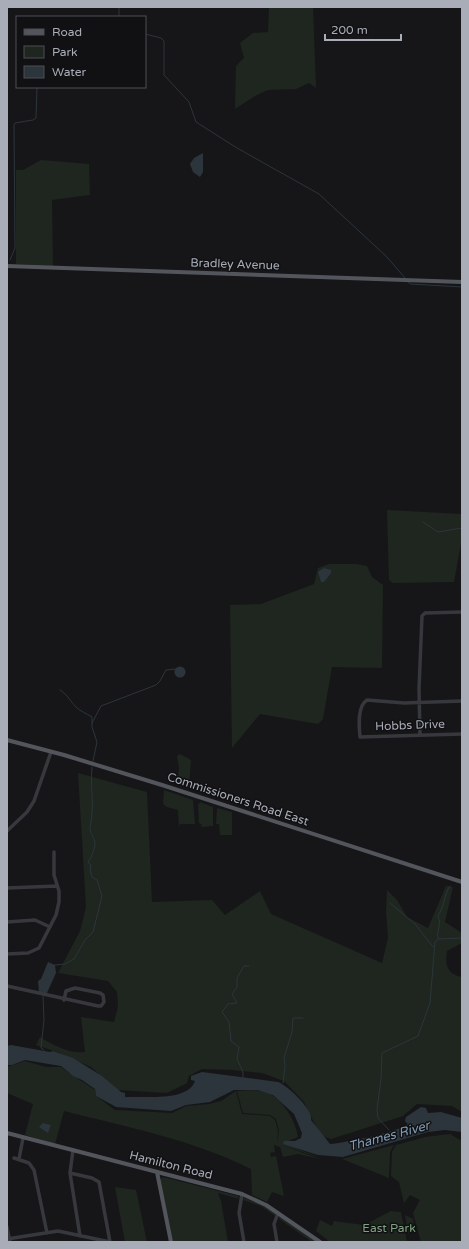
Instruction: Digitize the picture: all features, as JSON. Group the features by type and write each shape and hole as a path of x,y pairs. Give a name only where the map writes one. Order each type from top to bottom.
{"main road":[{"name":"Bradley Avenue","path":"7,266 462,282"},
{"name":"Commissioners Road East","path":"7,740 162,785 462,882"},
{"name":"Hamilton Road","path":"7,1133 242,1194 256,1199 320,1242"},
{"path":"157,1172 170,1242"}],"street":[{"path":"420,735 419,702 422,616 425,613 462,612"},
{"name":"Hobbs Drive","path":"419,702 371,700 365,702 359,723 360,737 462,734"},
{"path":"419,702 462,702"},
{"path":"7,831 27,812 34,801 50,752"},
{"path":"7,954 35,952 39,948 56,915 59,902 54,875 54,852"},
{"path":"7,888 57,886"},
{"path":"7,922 35,920 50,927"},
{"path":"7,986 64,1000 98,1006 101,1006 104,1002 103,995 100,993 75,988 66,991 64,1000"},
{"path":"23,1138 16,1159 29,1163 34,1170 47,1233"},
{"path":"73,1150 70,1173 80,1236"},
{"path":"7,1227 9,1240 58,1231 110,1242 99,1182 92,1178 70,1173"},
{"path":"242,1194 239,1213 244,1242"},
{"path":"277,1242 274,1224 278,1213"}],"green space":[{"path":"269,7 313,7 316,88 309,83 296,89 268,90 255,96 235,109 236,66 244,58 240,43 253,33 268,32"},
{"path":"41,160 89,164 90,195 52,200 53,266 16,264 16,170 23,170"},
{"path":"387,510 462,514 462,538 454,582 393,583 389,580"},
{"path":"329,564 356,564 367,566 372,577 383,585 382,668 332,667 323,719 318,724 260,714 232,748 230,605 261,604 314,584 318,568"},
{"path":"180,754 191,760 189,787 178,782 179,768 177,756"},
{"path":"78,773 147,792 152,902 212,900 225,915 260,891 271,914 382,963 388,938 386,911 387,890 397,900 407,917 428,928 446,886 453,887 445,922 462,933 462,943 447,951 446,961 448,968 453,974 462,977 462,1112 452,1106 417,1104 403,1116 331,1139 320,1135 304,1102 284,1081 262,1073 202,1069 189,1076 187,1083 167,1093 117,1090 91,1067 57,1052 36,1045 40,1037 56,1046 73,1052 85,1052 81,1017 114,1022 118,1007 117,992 108,981 58,973 80,931 86,907"},
{"path":"164,790 193,800 195,824 180,824 179,827 178,810 167,807 163,804"},
{"path":"200,802 213,807 213,826 202,827 199,823 198,805"},
{"path":"217,808 232,812 232,835 220,835 219,824 216,824"},
{"path":"25,1061 46,1067 61,1067 95,1090 96,1096 115,1110 172,1113 186,1106 209,1104 221,1101 236,1091 242,1114 270,1116 275,1120 278,1130 277,1144 279,1130 276,1119 270,1115 243,1113 237,1091 263,1091 272,1095 283,1105 291,1117 297,1131 298,1137 283,1143 321,1158 281,1145 320,1159 298,1154 283,1157 280,1147 274,1145 275,1152 270,1153 271,1157 276,1156 284,1196 272,1192 267,1202 252,1195 251,1169 206,1150 159,1135 64,1111 55,1144 25,1135 33,1104 7,1093 7,1067"},
{"path":"450,1134 462,1141 462,1242 421,1242 413,1213 420,1200 410,1195 404,1203 399,1182 391,1176 392,1152 396,1145 425,1137"},
{"path":"394,1145 390,1152 389,1178 342,1159"},
{"path":"163,1177 238,1196 239,1199 218,1193 221,1201 228,1242 172,1242 160,1180"},
{"path":"115,1187 136,1190 147,1242 125,1242"},
{"path":"244,1198 262,1205 275,1213 275,1216 261,1206 243,1200"},
{"name":"East Park","path":"391,1211 401,1212 407,1242 330,1242 316,1231 320,1220 332,1226 334,1221 364,1225"},
{"path":"405,1215 413,1219 414,1232 408,1233"},
{"path":"281,1217 317,1242 312,1242 278,1218"}],"water":[{"path":"203,153 203,172 200,177 193,172 190,164 194,158"},
{"path":"324,568 331,570 331,573 324,582 321,582 318,572"},
{"path":"178,667 182,667 184,668 184,676 178,677 175,674 175,670"},
{"path":"48,962 55,965 56,973 46,995 39,993 38,981 41,979"},
{"path":"11,1045 50,1052 53,1051 73,1058 102,1076 121,1092 125,1093 125,1097 175,1095 191,1088 195,1081 191,1080 191,1076 202,1072 278,1082 299,1098 308,1110 311,1120 330,1144 371,1137 403,1127 408,1124 405,1121 406,1117 421,1107 426,1108 428,1113 441,1112 462,1118 462,1132 445,1130 428,1132 343,1157 318,1155 283,1144 284,1141 295,1141 301,1138 302,1133 294,1114 273,1095 258,1090 234,1090 210,1102 186,1105 171,1111 116,1107 96,1096 95,1089 73,1076 61,1066 25,1060 12,1065 7,1065 7,1046"},
{"path":"43,1123 51,1125 48,1133 39,1127"}],"waterway":[{"path":"119,7 119,16"},
{"path":"146,34 161,38 164,41 164,75 189,102 196,122 237,148 319,194 387,257 405,278"},
{"path":"10,260 15,248 14,125 15,123 33,120 36,118 37,88"},
{"path":"408,282 411,284 462,287"},
{"path":"423,522 438,532 462,528"},
{"path":"92,723 101,706 156,685 166,670 175,669"},
{"path":"60,690 78,709 92,717 92,727 97,742 93,761"},
{"path":"55,965 65,964 74,959 85,940 93,932 102,896 97,880 92,877 90,869 91,865 88,862 91,858 95,842 90,829 92,812 92,767"},
{"path":"438,938 438,916 450,886"},
{"path":"390,903 415,924 433,947"},
{"path":"389,1130 378,1118 377,1109 381,1079 382,1053 418,1036 430,1003 435,942 438,939 462,938"},
{"path":"243,1077 243,1072 237,1059 239,1047 231,1041 229,1022 222,1012 228,1004 237,1003 232,994 237,987 237,978 244,966 249,966"},
{"path":"43,995 44,1020 41,1048 44,1050"},
{"path":"283,1083 285,1066 284,1058 292,1032 293,1018 303,1018"},
{"name":"Thames River","path":"199,1087 215,1082"}]}
